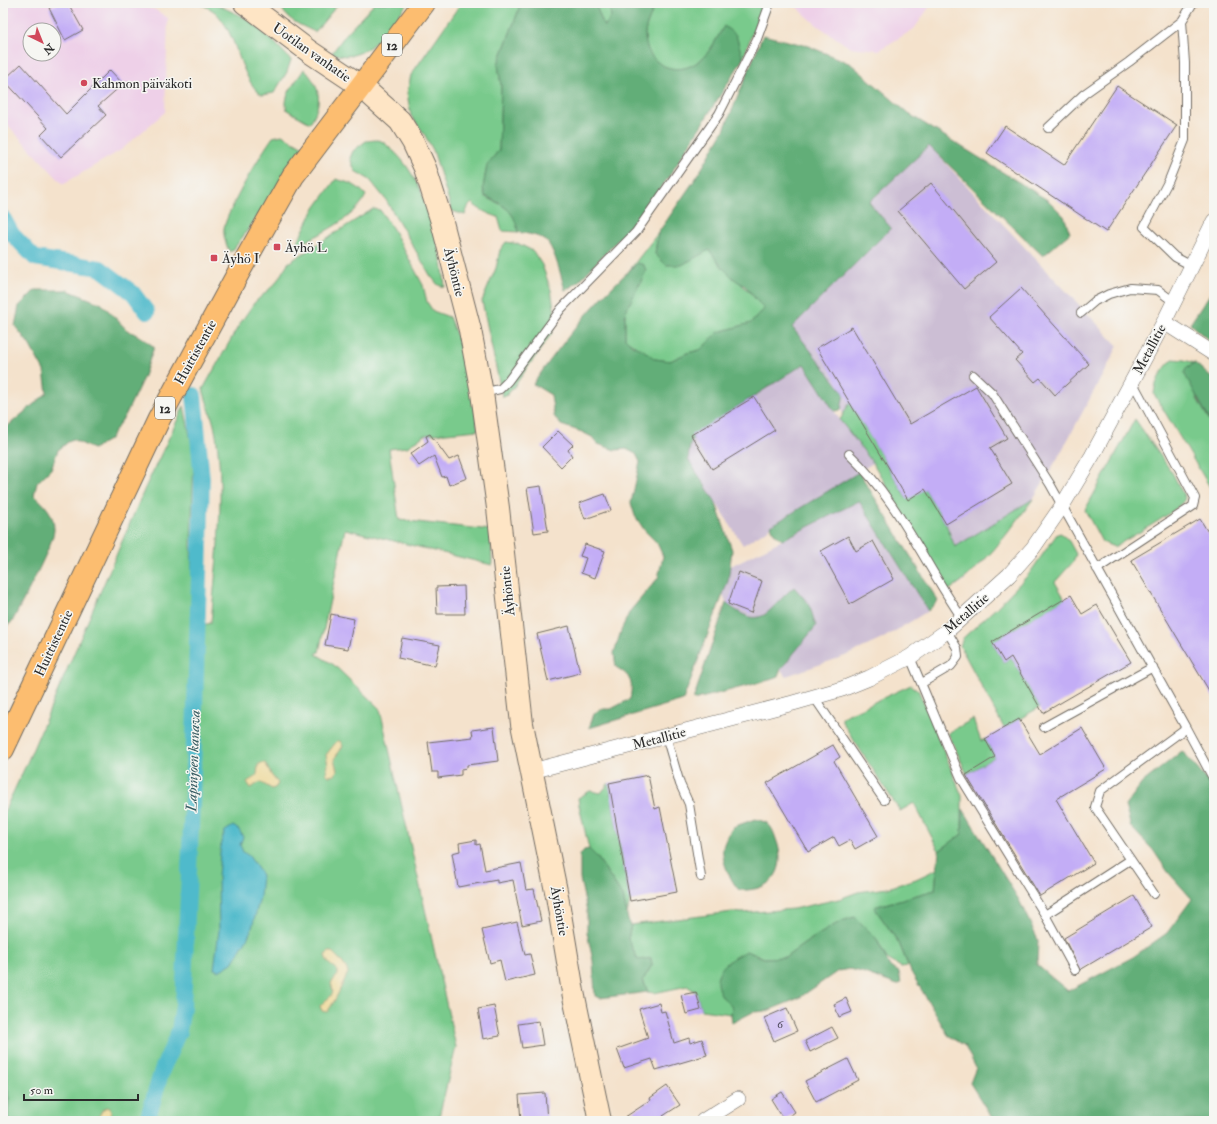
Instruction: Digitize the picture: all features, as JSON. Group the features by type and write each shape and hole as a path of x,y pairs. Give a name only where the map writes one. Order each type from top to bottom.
{"highway":[{"name":"Huittistentie","path":"3,750 162,412 241,268 293,176 424,3"}],"main road":[{"name":"Uotilan vanhatie","path":"246,3 297,43 361,86"},
{"name":"Äyhöntie","path":"361,86 400,121 413,142 425,168 442,222 470,330 482,393 498,508 522,724 558,896 573,992 600,1121"}],"street":[{"name":"Metallitie","path":"532,771 814,697 869,678 910,657 962,618 1009,575 1033,548 1062,506 1092,456 1164,322 1214,221"},
{"path":"1164,322 1214,354"},
{"path":"703,1121 738,1099"}],"lane":[{"path":"482,393 500,389 508,381 561,309 636,232 719,114 750,54 770,3"},
{"path":"1048,128 1084,94 1129,62 1182,21 1193,3"},
{"path":"1182,21 1185,63 1185,140 1169,180 1144,227 1175,257 1192,266"},
{"path":"1081,313 1095,301 1108,294 1130,288 1158,290 1174,302"},
{"path":"973,375 992,393 1062,506 1153,667 1214,780"},
{"path":"1097,569 1193,506 1195,498 1132,381"},
{"path":"849,454 889,498 962,618"},
{"path":"922,683 952,666 958,657 957,648 947,630"},
{"path":"910,657 961,778 1045,915 1075,970"},
{"path":"1044,727 1153,667"},
{"path":"814,697 884,800"},
{"path":"1154,894 1095,807 1100,792 1186,728"},
{"path":"666,736 680,784 689,804 701,877"},
{"path":"1045,915 1130,860"}],"shaded area":[{"name":"Kahmon päiväkoti","path":"8,3 106,3 154,9 168,18 165,112 121,150 63,184 3,120 3,23"},
{"path":"792,3 932,3 914,29 879,50 849,47 817,25"},
{"path":"929,146 1118,346 1059,456 1033,499 984,561 963,581 948,591 873,463 743,545 679,445 804,364 840,420 870,459 792,327 890,228 869,202"},
{"path":"859,501 928,611 882,639 845,656 786,676 726,603 715,574"}],"green space":[{"path":"199,3 214,3 249,20 276,44 291,60 287,72 274,93 262,95 254,88 248,78 234,43 223,21 211,9"},
{"path":"281,3 339,3 315,32 289,18 282,9"},
{"path":"375,3 408,3 385,33 366,49 356,54 344,56 332,53 346,34"},
{"path":"461,3 520,3 498,64 501,86 499,150 487,165 483,188 485,197 508,210 515,219 519,232 502,231 498,217 481,210 472,203 468,207 465,215 452,211 433,150 423,132 411,116 407,93 411,75"},
{"path":"520,3 595,3 604,27 611,17 609,3 656,3 645,31 646,45 650,54 663,66 681,69 699,61 710,50 724,26 736,35 743,59 670,175 644,213 577,283 565,290 556,259 548,243 545,240 530,234 518,232 514,219 508,210 498,202 485,196 483,188 487,165 499,150 501,86 498,64"},
{"path":"595,3 609,3 611,17 604,27"},
{"path":"656,3 763,3 743,59 724,26 713,45 703,58 690,66 681,69 663,66 650,54 646,45 646,27"},
{"path":"763,35 808,46 851,64 909,114 1049,201 1064,216 1070,233 1043,256 929,146 869,202 891,228 792,327 844,393 841,410 834,411 804,364 694,435 690,445 688,459 715,501 732,550 728,581 683,700 589,728 594,714 600,709 611,709 630,699 630,680 616,667 614,653 622,628 630,611 658,578 663,556 657,543 645,531 635,516 631,503 640,462 636,454 626,449 615,450 598,444 592,437 561,425 554,416 551,395 533,384 557,351 595,305 638,263 644,265 646,271 625,313 625,338 632,345 642,349 655,359 670,361 687,353 700,350 719,332 751,323 764,309 745,286 734,279 722,267 709,250 682,265 666,265 655,254 658,233 698,175 724,130"},
{"path":"304,69 314,82 318,95 317,108 310,123 287,110 286,104 288,94"},
{"path":"282,135 307,149 233,250 230,252 225,240 224,231 227,219 253,168 273,137"},
{"path":"378,140 385,143 402,160 413,175 422,193 435,232 440,251 445,287 438,285 430,275 386,200 370,180 355,171 350,158 353,151 366,141"},
{"path":"336,179 352,184 366,195 361,204 354,212 335,226 295,247 313,211"},
{"path":"373,209 380,210 393,229 423,285 427,302 433,311 449,317 463,351 470,379 478,430 425,435 407,447 389,449 399,520 491,530 492,565 345,529 319,652 316,654 334,665 380,709 456,1047 438,1121 8,1121 9,1099 6,1079 3,1078 3,814 26,765 145,488 184,406 194,456 191,545 193,616 191,628 211,623 218,549 220,473 214,425 203,389 239,325 254,303 275,284 288,263"},
{"path":"658,233 655,254 701,253 709,250 764,309 751,323 719,332 700,350 687,353 670,361 655,359 625,339 625,313 634,292 641,283 638,263 628,272"},
{"path":"506,242 519,244 533,251 542,265 551,290 556,319 552,333 513,388 506,396 502,396 482,301 496,268 500,250"},
{"path":"1214,288 1214,345 1190,324"},
{"path":"35,290 67,290 102,304 127,330 143,338 154,347 144,376 126,414 109,440 93,449 72,439 58,450 51,469 37,483 34,495 51,514 54,523 53,536 43,560 12,622 3,628 3,430 47,393 44,371 29,344 15,326 19,306"},
{"path":"1173,359 1195,363 1188,367 1197,399 1214,428 1214,494 1154,394 1160,375"},
{"path":"1195,363 1214,380 1214,428 1184,373 1187,367"},
{"path":"850,402 907,499 925,489 946,524 955,547 1033,499 995,549 973,572 948,591 873,463 840,420"},
{"path":"1135,419 1173,474 1185,498 1182,503 1165,517 1114,547 1102,542 1085,510"},
{"path":"859,472 938,601 928,611 859,501 782,540 774,533 771,526"},
{"path":"1061,533 1069,541 1076,554 1073,562 1055,582 1065,599 992,642 1004,662 1011,657 1040,707 1004,728 960,646 963,638 996,608 1029,574 1057,534"},
{"path":"794,587 809,604 816,626 781,669 777,678 693,700 726,603 749,617 757,617 770,611"},
{"path":"911,685 918,690 924,703 962,796 962,834 939,851 914,803 900,811 842,722 842,717"},
{"path":"973,719 981,741 985,739 995,757 967,774 948,733"},
{"path":"1182,751 1214,788 1214,1121 994,1121 970,1083 976,1068 965,1046 948,1035 911,972 899,943 874,907 935,890 939,851 962,834 963,809 1019,900 1038,940 1037,965 1068,991 1133,957 1167,933 1192,899 1168,872 1153,850 1131,827 1125,806 1142,783"},
{"path":"609,783 630,901 627,914 623,896 597,857 589,849 578,798 590,791 601,793"},
{"path":"755,819 767,823 773,830 779,850 780,860 778,869 774,877 768,883 751,890 739,890 732,880 724,862 724,844 733,827"},
{"path":"589,849 597,857 623,896 628,920 631,925 628,939 638,960 651,958 652,965 643,980 648,992 600,998 595,996 593,961 587,932 587,911 580,879 580,855 584,850"},
{"path":"937,869 935,890 874,907 899,943 908,966 901,967 887,959 876,938 855,917 835,924 786,957 764,958 754,953 726,1001 732,1007 731,1014 701,1010 696,992 687,986 654,993 648,992 643,980 652,965 651,958 638,961 628,939 631,925 732,912 742,913 793,909 839,899 858,892 888,888 916,879"},
{"path":"855,917 876,938 890,967 899,972 901,983 897,985 850,969 838,971 799,998 767,1011 753,1012 732,1023 732,1007 719,990 717,982 718,975 728,962 746,951 764,958 786,957 809,940 835,924"},
{"path":"3,1078 6,1078 9,1099 8,1121 3,1121"}],"sand":[{"path":"337,741 340,741 343,746 334,759 337,770 335,775 329,776 326,773 328,765 326,755"},
{"path":"265,763 272,776 278,783 276,787 272,789 260,782 251,788 247,782 256,776 258,765"},
{"path":"332,952 339,959 348,973 327,1012 322,1011 320,1006 331,996 333,992 331,983 338,975 338,971 326,959 325,955"},
{"path":"107,1107 110,1108 111,1113 107,1121 96,1121 103,1109"}],"water":[{"path":"233,826 239,830 243,837 240,845 243,852 249,856 262,875 260,897 252,928 247,939 232,963 219,971 214,969 219,931 218,876 221,842 225,831"}],"building":[{"path":"60,3 68,3 83,30 65,40 62,34 62,22 56,22 49,8"},
{"path":"21,64 66,114 110,70 123,84 98,106 106,115 61,157 41,135 48,128 4,80"},
{"path":"1117,86 1177,125 1106,232 987,153 1005,126 1064,165"},
{"path":"931,183 996,262 964,289 898,211"},
{"path":"1021,288 1089,364 1055,395 1040,378 1035,382 1015,360 1022,354 989,317"},
{"path":"852,327 910,424 976,386 1007,438 990,448 1012,484 946,524 925,489 908,500 817,348"},
{"path":"754,397 775,430 712,469 691,435"},
{"path":"558,431 573,445 568,450 572,456 561,467 542,447"},
{"path":"430,434 449,460 459,456 467,478 449,485 446,476 442,477 434,456 419,466 410,454 428,441 426,436"},
{"path":"541,486 548,531 534,533 527,488"},
{"path":"605,494 611,510 585,519 579,503"},
{"path":"1200,519 1214,542 1214,699 1131,560"},
{"path":"848,536 856,551 873,541 894,579 850,604 821,551"},
{"path":"585,544 605,551 595,578 581,573 586,558 580,556"},
{"path":"739,572 762,581 751,613 728,604"},
{"path":"464,586 465,614 437,614 436,587"},
{"path":"1071,595 1082,614 1097,605 1131,662 1043,713 1011,657 1004,662 992,642"},
{"path":"331,614 354,619 348,649 325,645"},
{"path":"569,626 580,673 548,681 537,634"},
{"path":"402,638 440,645 435,666 398,658"},
{"path":"1019,719 1040,754 1082,728 1106,769 1056,799 1094,863 1040,896 966,775 995,757 985,739"},
{"path":"494,727 498,761 467,765 467,768 461,769 461,775 438,778 438,772 432,772 428,742 473,737 472,730"},
{"path":"833,745 840,757 834,761 878,836 855,849 850,840 839,846 834,837 808,852 767,783"},
{"path":"648,775 655,809 660,807 677,892 630,901 609,783"},
{"path":"476,840 476,845 480,844 485,870 521,863 526,890 534,889 541,921 522,925 513,880 497,883 497,880 458,887 452,853 460,851 459,843"},
{"path":"1134,896 1152,927 1080,970 1064,938"},
{"path":"517,922 525,955 530,954 535,975 505,982 500,960 490,963 482,930"},
{"path":"696,992 701,1010 686,1014 681,995"},
{"path":"846,998 852,1012 839,1017 834,1004"},
{"path":"659,1003 661,1012 665,1011 674,1043 689,1038 690,1043 702,1039 707,1055 656,1070 652,1059 624,1068 617,1049 648,1038 639,1009"},
{"path":"494,1006 500,1036 483,1039 478,1009"},
{"path":"787,1008 797,1031 774,1041 764,1018"},
{"path":"539,1021 543,1045 522,1048 518,1024"},
{"path":"832,1027 838,1038 810,1052 805,1041"},
{"path":"848,1059 858,1080 816,1102 805,1081"},
{"path":"667,1086 680,1105 663,1116 666,1121 619,1121 651,1100 650,1098"},
{"path":"782,1092 795,1112 784,1120 771,1099"},
{"path":"545,1093 547,1121 521,1121 519,1095"}],"waterway":[{"name":"Lapinjoen kanava","path":"3,218 12,234 35,258 100,268 133,293 147,312"},
{"name":"Lapinjoen kanava","path":"147,1121 162,1070 179,1031 183,1006 192,803 202,479 194,395"}],"place":[{"name":"Kahmon päiväkoti","path":"84,83"},
{"name":"Äyhö L","path":"277,247"},
{"name":"Äyhö I","path":"214,258"}]}
